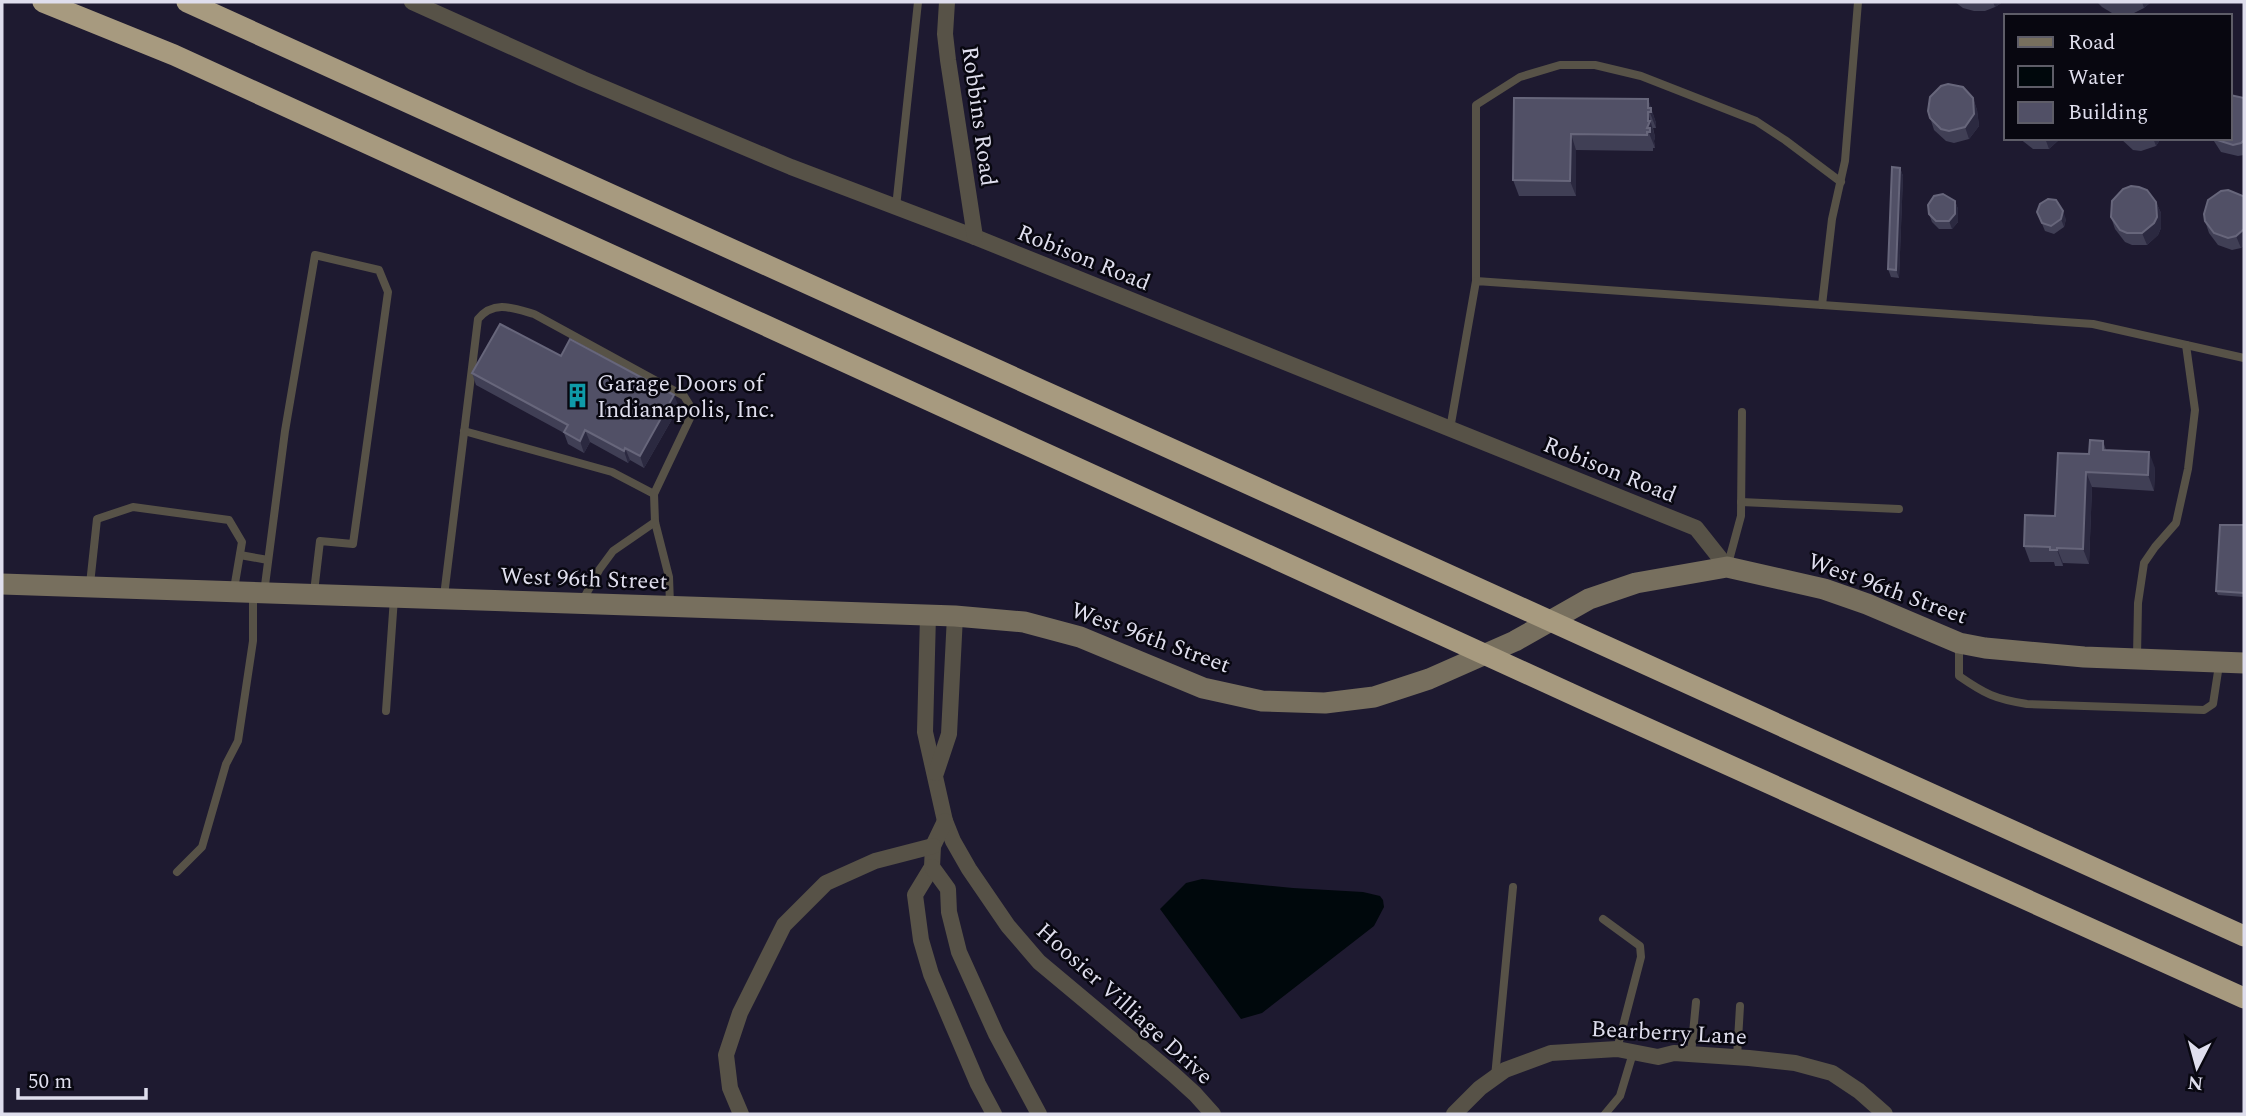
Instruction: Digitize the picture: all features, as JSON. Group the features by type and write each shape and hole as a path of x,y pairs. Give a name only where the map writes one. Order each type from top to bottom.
{"highway":[{"path":"43,2 174,55 1589,702 2244,998"},
{"path":"187,2 2244,936"}],"street":[{"name":"Robison Road","path":"412,2 692,126 792,167 975,237 1696,528 1727,567"},
{"name":"Robbins Road","path":"947,2 945,34 948,60 975,237"},
{"name":"West 96th Street","path":"2,584 955,616 1024,622 1080,637 1203,688 1262,701 1325,703 1374,697 1429,679 1515,641 1589,600 1636,583 1727,567 1824,589 1959,643 1985,648 2071,656 2244,663"},
{"name":"Hoosier Villiage Drive","path":"928,615 925,732 945,821 953,841 975,878 1023,945 1181,1081 1213,1114"},
{"path":"935,775 949,734 955,616"},
{"path":"945,821 933,846 932,867 915,895 921,940 931,974 978,1084 994,1114"},
{"path":"741,1114 730,1088 726,1055 740,1013 784,925 826,883 875,861 933,846"},
{"path":"932,867 948,888 949,912 959,953 996,1034 1039,1114"},
{"name":"Bearberry Lane","path":"1454,1114 1480,1088 1505,1070 1551,1053 1625,1051 1658,1057 1674,1053 1795,1063 1832,1073 1859,1091 1885,1114"}],"lane":[{"path":"896,207 918,2"},
{"path":"1822,304 1832,219 1845,161 1858,2"},
{"path":"1450,429 1476,281 1476,105 1520,78 1560,65 1595,65 1641,76 1756,121 1841,181"},
{"path":"250,593 268,560 285,430 315,255 379,270 388,292 353,544 320,541 314,595"},
{"path":"1476,281 2093,324 2244,358"},
{"path":"444,599 478,319 485,311 507,306 534,314 684,396 689,404 691,416 654,494 655,522 669,576 670,607"},
{"path":"2137,659 2138,603 2144,563 2176,523 2188,469 2195,410 2186,345"},
{"path":"1727,567 1741,516 1742,412"},
{"path":"464,431 612,472 654,494"},
{"path":"1741,502 1899,509"},
{"path":"90,587 97,519 133,507 229,520 242,542 240,555 250,593 253,641 238,741 226,764 202,847 177,872"},
{"path":"580,604 613,551 655,522"},
{"path":"240,555 268,560"},
{"path":"386,711 394,598"},
{"path":"1959,643 1959,676 1978,690 1999,699 2026,704 2204,710 2213,704 2220,662"},
{"path":"1495,1077 1513,887"},
{"path":"1603,919 1640,946 1641,957 1620,1096 1605,1114"},
{"path":"1691,1054 1696,1002"},
{"path":"1737,1057 1740,1006"}],"water":[{"path":"1202,879 1363,892 1380,896 1384,907 1374,926 1262,1013 1241,1019 1160,909 1186,883"}],"building":[{"path":"1948,84 1963,87 1973,98 1974,114 1965,127 1949,131 1941,129 1930,118 1928,111 1930,97 1941,86"},
{"path":"2232,95 2244,98 2244,140 2233,145 2217,140 2232,140"},
{"path":"1514,98 1648,99 1651,112 1648,112 1650,121 1647,128 1650,128 1650,132 1647,132 1647,135 1571,134 1570,181 1513,180"},
{"path":"1892,167 1900,168 1896,270 1888,269"},
{"path":"2131,186 2147,190 2156,202 2157,217 2142,233 2120,230 2111,217 2112,201 2123,189"},
{"path":"2228,190 2244,197 2244,229 2236,236 2228,238 2214,233 2205,221 2204,214 2208,200 2221,191"},
{"path":"1943,194 1955,201 1955,214 1949,221 1936,221 1929,214 1928,205 1934,196"},
{"path":"2048,199 2056,200 2063,211 2061,219 2051,226 2042,223 2037,212 2040,204"},
{"name":"Garage Doors of Indianapolis, Inc.","path":"500,324 561,356 570,339 674,395 640,456 625,448 624,451 585,430 580,441 564,432 568,425 472,373"},
{"path":"2090,440 2103,441 2103,450 2149,452 2148,475 2086,472 2083,549 2050,550 2050,547 2024,546 2025,515 2055,516 2058,453 2089,454"},
{"path":"2220,525 2244,525 2244,593 2216,591"}],"place":[{"name":"Garage Doors of Indianapolis, Inc.","path":"577,396"}]}
